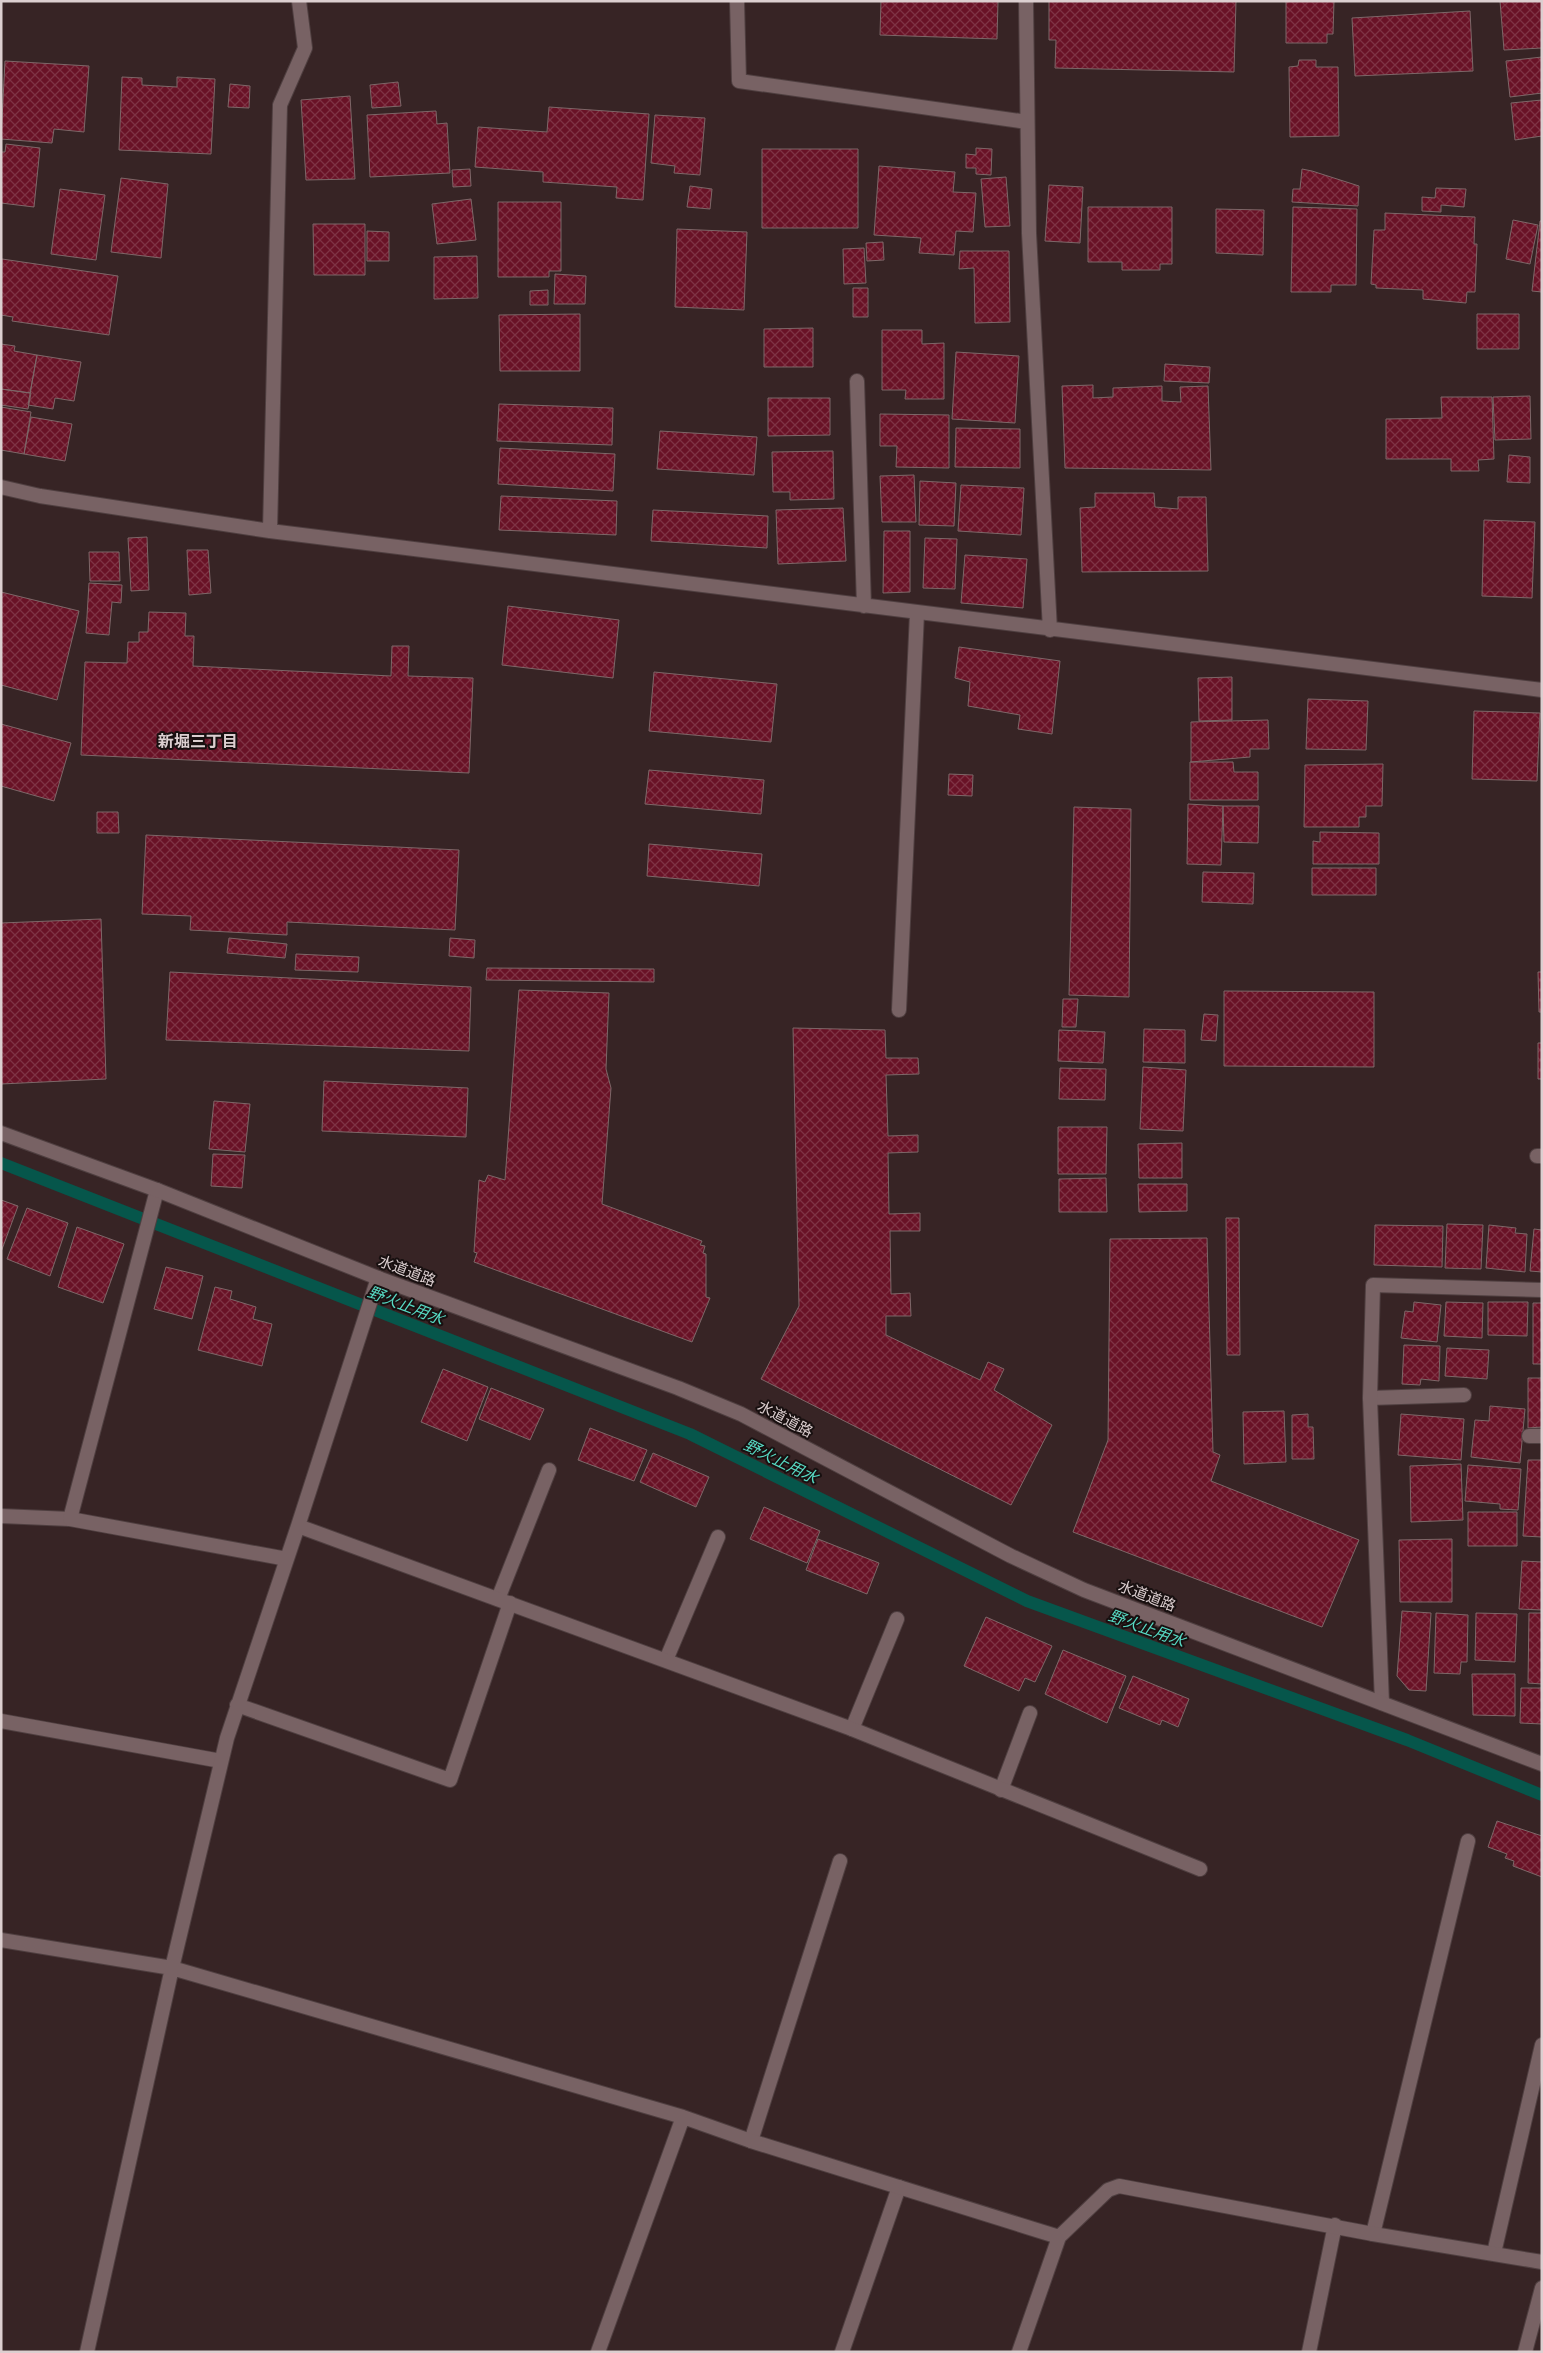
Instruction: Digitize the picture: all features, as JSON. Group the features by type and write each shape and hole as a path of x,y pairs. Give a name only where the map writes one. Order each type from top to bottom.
{"street":[{"path":"270,532 280,105 304,48 299,1"},
{"path":"738,1 739,81 1027,122"},
{"path":"1026,1 1029,233 1050,630"},
{"path":"857,381 864,606"},
{"path":"1,487 40,496 270,532 1542,690"},
{"path":"899,1010 917,613"},
{"name":"水道道路","path":"1,1133 156,1190 378,1278 678,1388 741,1414 1011,1556 1068,1582 1542,1764"},
{"path":"70,1519 156,1190"},
{"path":"87,2352 172,1968 221,1761 378,1278"},
{"path":"1382,1703 1370,1398 1373,1285 1542,1290"},
{"path":"1370,1398 1464,1395"},
{"path":"238,1705 450,1780 504,1601 549,1470"},
{"path":"1,1516 70,1519 287,1558"},
{"path":"298,1526 852,1729 1200,1869"},
{"path":"666,1660 718,1537"},
{"path":"852,1729 897,1619"},
{"path":"1001,1790 1030,1713"},
{"path":"1,1721 221,1761"},
{"path":"1373,2234 1468,1841"},
{"path":"751,2141 840,1861"},
{"path":"1,1940 172,1968 682,2117 751,2141 1059,2237"},
{"path":"1494,2252 1542,2045"},
{"path":"598,2352 682,2117"},
{"path":"1019,2352 1059,2237 1108,2190 1119,2186 1335,2225 1373,2234 1494,2252 1542,2262"},
{"path":"842,2352 900,2187"},
{"path":"1308,2352 1335,2225"},
{"path":"1525,2352 1542,2288"}],"building":[{"path":"881,1 998,1 997,39 880,35"},
{"path":"1049,1 1236,1 1234,72 1055,68 1056,40 1049,40"},
{"path":"1286,1 1334,1 1333,34 1327,34 1327,43 1286,43"},
{"path":"1500,1 1542,1 1542,48 1504,50"},
{"path":"1470,11 1473,71 1355,76 1352,18"},
{"path":"1542,57 1542,93 1510,97 1506,61"},
{"path":"1299,60 1316,60 1316,67 1338,67 1339,136 1290,137 1289,67 1298,66"},
{"path":"5,61 89,66 84,132 54,129 52,143 1,139"},
{"path":"122,77 142,78 142,85 177,87 177,77 215,79 211,154 119,150"},
{"path":"398,82 401,106 372,108 370,85"},
{"path":"230,84 250,86 249,108 228,107"},
{"path":"350,96 355,179 306,180 301,100"},
{"path":"1542,100 1542,136 1515,140 1511,103"},
{"path":"549,107 649,114 643,200 616,198 617,187 543,182 543,172 475,167 478,127 547,132"},
{"path":"436,111 437,124 447,123 450,173 370,177 367,115"},
{"path":"655,115 705,118 700,175 674,173 675,166 651,163"},
{"path":"6,144 40,148 34,207 1,203 1,152 5,152"},
{"path":"976,148 992,149 991,175 976,174 976,168 966,168 966,154 976,155"},
{"path":"762,149 858,149 858,228 762,228"},
{"path":"879,166 955,172 953,192 976,193 973,232 956,231 954,255 919,253 921,238 874,235"},
{"path":"470,169 471,186 453,187 452,170"},
{"path":"1302,169 1359,186 1358,206 1292,202 1293,189 1300,189"},
{"path":"1006,177 1010,226 985,227 981,179"},
{"path":"121,178 168,184 161,258 111,252"},
{"path":"1049,185 1083,187 1080,243 1045,241"},
{"path":"690,186 712,189 710,209 687,207"},
{"path":"1436,188 1466,189 1464,207 1441,205 1441,212 1422,211 1422,197 1435,198"},
{"path":"60,189 105,195 96,260 51,254"},
{"path":"471,199 476,240 437,244 432,204"},
{"path":"498,202 561,202 561,271 549,271 549,277 498,277"},
{"path":"1088,207 1172,207 1172,264 1160,264 1160,270 1122,270 1122,262 1088,262"},
{"path":"1293,207 1357,209 1356,285 1331,285 1331,292 1291,292"},
{"path":"1216,209 1264,210 1263,255 1216,253"},
{"path":"1385,213 1475,217 1474,244 1477,244 1475,292 1467,292 1466,303 1423,299 1423,290 1376,288 1376,285 1371,284 1374,230 1385,230"},
{"path":"1513,220 1538,225 1530,264 1506,259"},
{"path":"1540,221 1542,221 1542,292 1532,291"},
{"path":"313,224 365,224 365,275 314,275"},
{"path":"677,229 747,232 744,310 675,307"},
{"path":"367,231 389,232 389,261 367,261"},
{"path":"883,242 884,260 867,261 866,243"},
{"path":"864,248 866,283 844,284 843,249"},
{"path":"960,251 1009,251 1010,322 975,323 974,268 959,269"},
{"path":"477,256 478,298 434,299 434,257"},
{"path":"2,259 118,276 109,335 12,321 13,317 1,315"},
{"path":"555,274 586,276 585,304 554,304"},
{"path":"853,288 868,288 868,317 853,317"},
{"path":"548,290 548,305 530,305 530,291"},
{"path":"580,314 580,371 500,371 499,315"},
{"path":"1477,314 1519,314 1519,349 1477,349"},
{"path":"813,328 813,367 764,367 764,329"},
{"path":"882,330 922,330 922,344 944,343 944,399 905,399 906,390 882,390"},
{"path":"1,344 15,346 14,351 37,355 30,393 1,389"},
{"path":"956,352 1019,356 1015,423 952,419"},
{"path":"37,355 81,362 74,401 55,398 53,409 28,405"},
{"path":"1165,364 1210,367 1209,383 1164,381"},
{"path":"1093,385 1093,398 1113,397 1113,388 1162,386 1162,401 1181,402 1180,387 1208,386 1211,470 1065,468 1062,386"},
{"path":"1,389 31,393 28,409 1,405"},
{"path":"1530,396 1531,439 1495,440 1493,397"},
{"path":"1441,397 1492,397 1494,459 1478,460 1479,471 1451,471 1451,459 1386,459 1386,419 1442,418"},
{"path":"768,398 830,398 830,435 768,436"},
{"path":"499,404 613,408 612,445 497,441"},
{"path":"1,407 31,412 24,454 1,450"},
{"path":"880,414 949,415 949,468 896,467 897,446 880,446"},
{"path":"31,417 72,424 65,461 24,454"},
{"path":"956,428 1020,429 1020,468 955,467"},
{"path":"660,431 757,437 754,475 657,469"},
{"path":"500,448 615,454 613,491 498,484"},
{"path":"833,451 834,499 790,500 790,492 773,492 772,452"},
{"path":"1509,455 1530,457 1530,483 1507,482"},
{"path":"914,475 916,522 882,522 880,476"},
{"path":"920,481 956,483 954,526 919,525"},
{"path":"961,485 1024,488 1021,535 958,531"},
{"path":"1095,493 1154,493 1155,507 1178,509 1178,497 1206,497 1208,571 1082,572 1080,508 1095,507"},
{"path":"501,496 617,501 616,535 499,530"},
{"path":"843,508 846,561 778,564 776,510"},
{"path":"653,510 768,516 767,548 651,541"},
{"path":"1484,520 1535,522 1532,598 1482,596"},
{"path":"884,531 910,531 910,592 883,593"},
{"path":"147,537 149,590 131,591 128,538"},
{"path":"925,538 957,539 955,589 923,588"},
{"path":"187,550 208,550 211,593 189,595"},
{"path":"89,552 119,552 120,581 90,581"},
{"path":"965,555 1027,559 1023,608 961,603"},
{"path":"89,583 122,585 121,603 112,602 109,635 86,633"},
{"path":"1,592 79,611 57,700 1,685"},
{"path":"508,606 619,620 613,678 502,665"},
{"path":"149,612 186,613 185,636 194,636 193,666 391,676 392,646 409,646 408,676 473,678 469,773 81,755 85,662 127,663 128,642 139,642 139,632 148,632"},
{"path":"959,647 1060,661 1052,734 1018,729 1020,715 968,706 970,682 955,678"},
{"path":"654,672 777,684 771,742 649,731"},
{"path":"1232,677 1232,720 1199,721 1198,678"},
{"path":"1308,699 1368,701 1366,750 1306,749"},
{"path":"1474,711 1540,713 1537,781 1472,779"},
{"path":"1268,720 1269,749 1250,749 1250,757 1191,762 1191,722"},
{"path":"1,724 71,743 54,801 1,786"},
{"path":"1190,762 1233,762 1234,772 1258,772 1258,800 1190,800"},
{"path":"1383,764 1382,806 1366,806 1366,817 1359,817 1359,827 1304,827 1305,765"},
{"path":"649,770 764,780 761,814 645,804"},
{"path":"949,774 973,775 972,796 948,795"},
{"path":"1188,804 1223,806 1221,865 1187,864"},
{"path":"1223,806 1259,806 1258,843 1224,842"},
{"path":"1074,807 1131,809 1129,997 1069,995"},
{"path":"97,812 118,812 119,833 97,833"},
{"path":"1320,832 1379,833 1379,864 1313,864 1313,841 1320,842"},
{"path":"146,835 459,850 455,930 287,922 287,935 190,930 191,916 142,914"},
{"path":"649,844 762,854 759,886 647,876"},
{"path":"1312,868 1376,868 1376,895 1312,895"},
{"path":"1203,872 1254,873 1253,904 1202,902"},
{"path":"101,919 106,1079 1,1084 1,923"},
{"path":"229,938 287,944 285,958 227,953"},
{"path":"450,938 475,940 474,958 449,956"},
{"path":"296,954 359,957 358,972 295,970"},
{"path":"487,968 654,969 654,982 486,980"},
{"path":"170,972 471,987 469,1051 166,1040"},
{"path":"1538,972 1542,972 1542,1012 1539,1012"},
{"path":"519,990 609,993 606,1069 611,1088 602,1204 702,1241 700,1245 705,1246 703,1253 706,1254 706,1297 710,1298 692,1342 474,1262 477,1253 474,1252 479,1180 485,1182 488,1175 505,1180"},
{"path":"1224,991 1374,992 1374,1067 1224,1066"},
{"path":"1063,999 1078,999 1076,1027 1062,1027"},
{"path":"1204,1014 1218,1015 1216,1041 1201,1040"},
{"path":"793,1028 885,1030 886,1058 918,1058 919,1074 886,1075 888,1136 918,1135 918,1152 888,1153 889,1214 920,1213 920,1231 890,1231 891,1294 910,1293 911,1316 886,1316 886,1335 980,1380 988,1362 1004,1369 994,1390 1052,1425 1011,1505 761,1379 799,1306"},
{"path":"1144,1029 1185,1030 1185,1063 1143,1062"},
{"path":"1059,1030 1105,1032 1103,1063 1058,1061"},
{"path":"1538,1043 1542,1043 1542,1079 1538,1079"},
{"path":"1143,1067 1186,1070 1183,1131 1140,1129"},
{"path":"1060,1068 1106,1069 1105,1100 1059,1099"},
{"path":"324,1081 468,1088 466,1137 322,1131"},
{"path":"214,1101 250,1104 245,1152 209,1149"},
{"path":"1058,1127 1107,1127 1106,1174 1058,1174"},
{"path":"1182,1143 1182,1178 1139,1178 1138,1144"},
{"path":"213,1154 245,1155 242,1188 211,1186"},
{"path":"1106,1178 1107,1212 1059,1212 1059,1179"},
{"path":"1138,1184 1187,1184 1187,1211 1139,1212"},
{"path":"1,1200 18,1206 1,1252"},
{"path":"27,1208 68,1223 50,1276 7,1259"},
{"path":"1226,1218 1239,1218 1240,1355 1227,1355"},
{"path":"1447,1224 1483,1225 1481,1269 1445,1268"},
{"path":"1375,1225 1443,1226 1442,1267 1374,1265"},
{"path":"1489,1225 1516,1228 1515,1233 1527,1234 1525,1272 1486,1268"},
{"path":"77,1227 124,1244 103,1303 58,1287"},
{"path":"1534,1229 1542,1230 1542,1272 1530,1271"},
{"path":"1207,1238 1213,1452 1220,1455 1211,1481 1359,1540 1322,1627 1073,1532 1108,1440 1110,1239"},
{"path":"166,1267 203,1276 192,1319 154,1309"},
{"path":"215,1287 232,1291 230,1299 256,1307 253,1319 272,1324 262,1366 198,1350"},
{"path":"1414,1302 1441,1305 1437,1342 1401,1338 1405,1311 1413,1312"},
{"path":"1446,1302 1483,1303 1482,1338 1444,1336"},
{"path":"1488,1302 1528,1302 1527,1336 1488,1335"},
{"path":"1533,1303 1542,1303 1542,1364 1533,1364"},
{"path":"1404,1345 1440,1346 1439,1381 1421,1379 1420,1385 1402,1384"},
{"path":"1447,1348 1489,1350 1487,1379 1445,1376"},
{"path":"443,1369 488,1387 467,1441 421,1422"},
{"path":"1528,1378 1542,1378 1542,1427 1528,1428"},
{"path":"491,1388 544,1409 530,1440 479,1419"},
{"path":"1490,1406 1525,1409 1520,1463 1471,1457 1475,1420 1489,1421"},
{"path":"1284,1411 1286,1462 1244,1464 1243,1412"},
{"path":"1308,1414 1308,1427 1313,1427 1314,1459 1292,1459 1292,1415"},
{"path":"1401,1414 1464,1419 1461,1460 1398,1455"},
{"path":"590,1428 647,1450 634,1481 578,1460"},
{"path":"653,1453 709,1477 696,1507 640,1482"},
{"path":"1528,1460 1542,1460 1542,1537 1523,1536"},
{"path":"1461,1464 1463,1520 1411,1522 1410,1466"},
{"path":"1468,1465 1521,1469 1518,1510 1500,1509 1500,1504 1465,1501"},
{"path":"764,1507 820,1531 807,1563 750,1539"},
{"path":"1468,1512 1517,1512 1517,1546 1468,1546"},
{"path":"818,1539 879,1563 867,1594 806,1570"},
{"path":"1452,1539 1452,1602 1400,1602 1399,1540"},
{"path":"1522,1561 1542,1562 1542,1610 1519,1609"},
{"path":"1402,1611 1431,1613 1426,1691 1409,1690 1397,1676"},
{"path":"1436,1613 1468,1615 1467,1662 1461,1662 1460,1674 1434,1673"},
{"path":"1476,1613 1517,1614 1515,1662 1475,1660"},
{"path":"1529,1613 1542,1613 1542,1684 1528,1683"},
{"path":"986,1617 1052,1646 1035,1682 1025,1678 1019,1691 964,1666"},
{"path":"1063,1650 1126,1676 1107,1723 1045,1694"},
{"path":"1472,1674 1515,1674 1515,1716 1473,1715"},
{"path":"1133,1676 1189,1699 1178,1727 1162,1720 1160,1725 1119,1708"},
{"path":"1521,1688 1542,1688 1542,1724 1520,1723"},
{"path":"1497,1821 1542,1836 1542,1877 1513,1866 1514,1861 1505,1858 1507,1854 1488,1847"}],"waterway":[{"name":"野火止用水","path":"1,1163 690,1434 1027,1601 1407,1740 1542,1795"}],"district":[{"name":"新堀三丁目","path":"198,741"}]}
